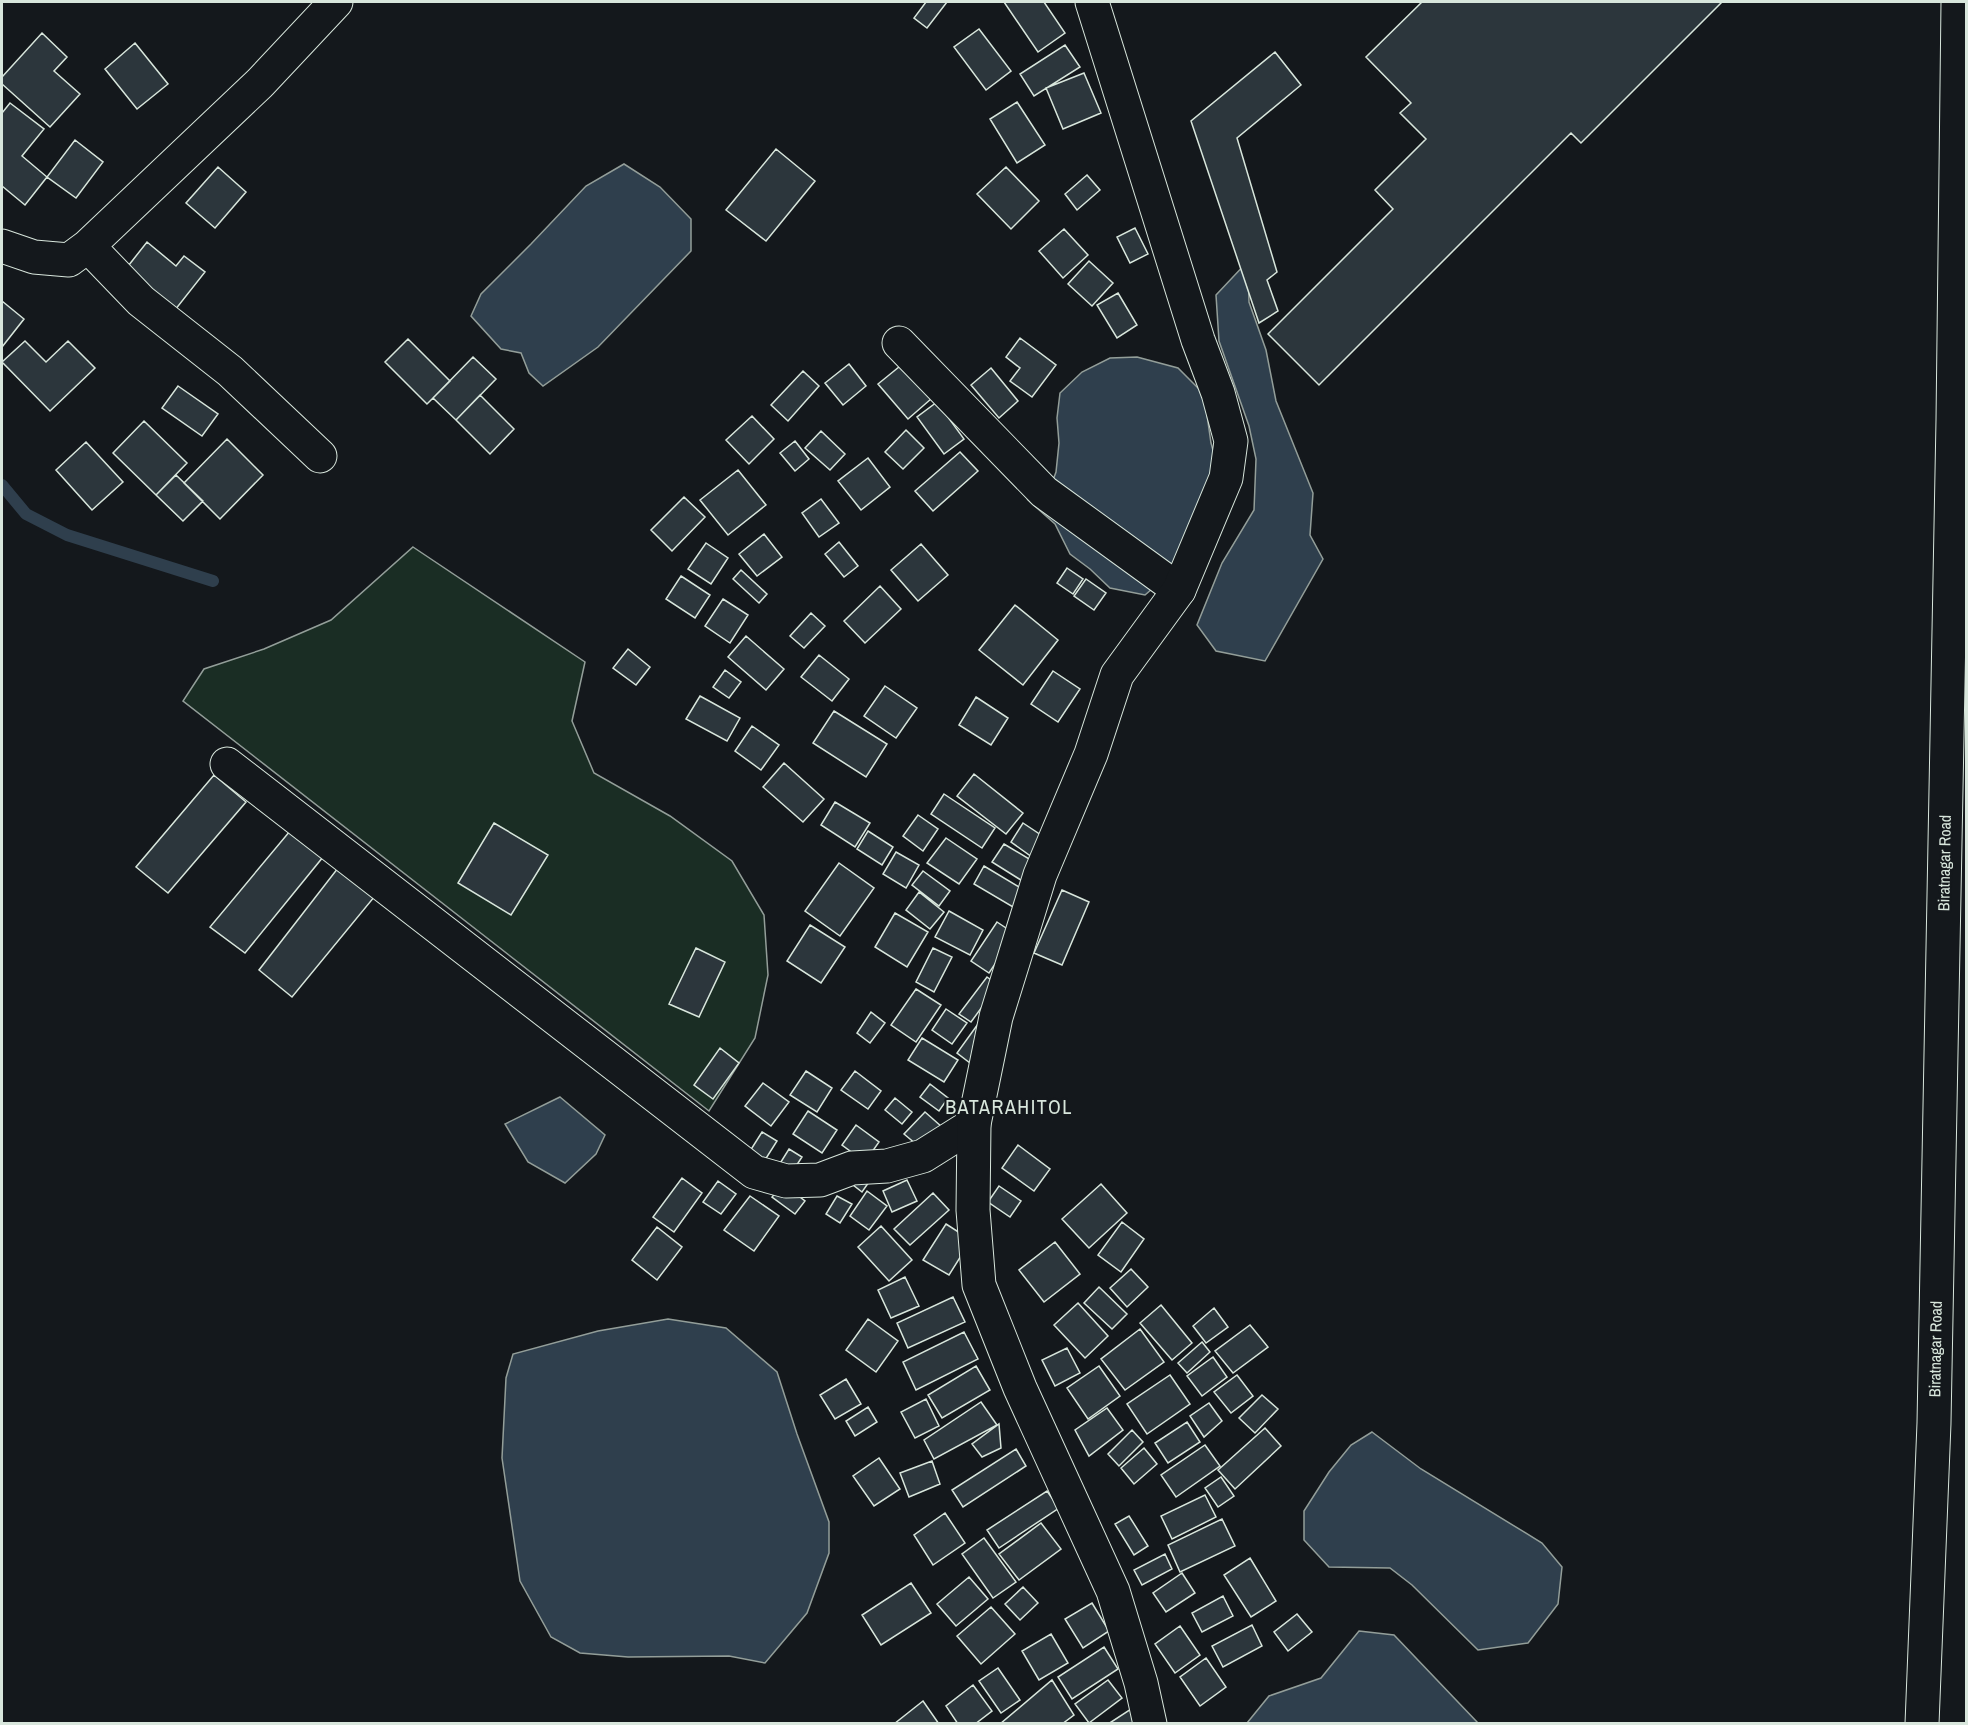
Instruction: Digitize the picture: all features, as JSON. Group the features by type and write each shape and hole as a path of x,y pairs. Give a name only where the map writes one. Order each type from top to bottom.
{"street":[{"path":"2,246 34,256 69,260 88,246 260,83 336,2"},
{"path":"1092,2 1198,340 1218,393 1231,441 1226,478 1179,590 1117,675 1091,754 1040,875 996,1017 974,1124 973,1210 979,1285 1020,1388 1113,1591 1142,1683 1150,1724"},
{"name":"Biratnagar Road","path":"1922,1724 1934,1411 1953,420 1958,2"},
{"path":"88,246 141,301 230,371 320,456"},
{"path":"899,342 1044,492 1179,590"},
{"path":"227,764 754,1172 786,1181 820,1180 852,1168 887,1166 923,1156 974,1124"}],"green space":[{"path":"413,547 585,662 572,721 594,773 670,816 732,861 764,915 768,975 755,1038 709,1111 183,701 204,669 264,649 331,620"}],"water":[{"path":"624,164 660,187 691,219 691,251 598,347 543,386 529,373 521,353 501,349 471,316 481,294 586,186"},
{"path":"1248,261 1249,302 1266,350 1276,401 1313,493 1310,535 1323,559 1265,661 1216,651 1197,625 1222,563 1254,510 1256,459 1249,426 1219,341 1216,295"},
{"path":"1137,357 1178,368 1204,394 1211,443 1218,468 1175,569 1145,595 1110,588 1070,554 1055,524 1028,500 1047,496 1056,472 1060,393 1082,372 1110,358"},
{"path":"560,1097 605,1135 596,1154 565,1183 528,1162 505,1124"},
{"path":"668,1319 726,1328 777,1372 829,1522 829,1553 807,1613 765,1663 729,1656 628,1657 580,1653 551,1637 520,1581 502,1458 506,1378 513,1354 598,1331"},
{"path":"1372,1432 1421,1469 1542,1543 1562,1567 1558,1604 1528,1643 1478,1650 1412,1585 1390,1568 1329,1567 1304,1540 1304,1511 1329,1472 1351,1445"},
{"path":"1359,1631 1394,1635 1478,1723 1247,1723 1269,1696 1321,1678"}],"building":[{"path":"926,2 947,2 927,28 914,18"},
{"path":"1004,2 1044,2 1065,33 1038,52"},
{"path":"1422,2 1722,2 1581,143 1571,133 1319,385 1268,334 1393,209 1375,190 1426,139 1400,113 1411,103 1366,57"},
{"path":"979,29 1011,71 986,90 954,47"},
{"path":"42,33 67,57 54,71 80,94 50,127 2,84 2,77"},
{"path":"135,43 168,84 137,109 105,69"},
{"path":"1065,45 1080,67 1034,96 1020,74"},
{"path":"1275,52 1301,85 1237,138 1277,272 1267,280 1278,311 1259,323 1191,121"},
{"path":"1084,73 1101,113 1063,129 1046,88"},
{"path":"1017,102 1045,145 1017,163 990,119"},
{"path":"10,103 44,129 22,156 47,177 25,205 2,186 2,113"},
{"path":"75,140 103,162 76,198 47,177"},
{"path":"776,149 815,181 766,241 726,210"},
{"path":"218,167 246,192 215,228 186,203"},
{"path":"1006,167 1039,201 1011,229 977,194"},
{"path":"1087,175 1100,190 1077,210 1065,194"},
{"path":"1135,228 1148,254 1130,263 1117,237"},
{"path":"1064,229 1088,255 1063,278 1039,251"},
{"path":"147,242 176,266 184,256 205,272 175,310 125,270"},
{"path":"1089,261 1113,283 1092,306 1068,284"},
{"path":"1118,293 1137,325 1117,338 1097,305"},
{"path":"2,301 24,319 2,347"},
{"path":"1020,338 1056,365 1032,397 1010,381 1020,368 1006,357"},
{"path":"408,339 450,381 427,404 385,362"},
{"path":"25,341 46,362 68,341 95,368 50,411 2,362"},
{"path":"473,357 496,379 456,420 433,398"},
{"path":"910,358 939,392 908,419 878,384"},
{"path":"849,364 866,386 843,405 825,383"},
{"path":"991,368 1018,401 999,418 971,385"},
{"path":"803,371 819,386 788,421 771,405"},
{"path":"178,386 218,414 202,436 162,408"},
{"path":"480,395 514,429 490,454 456,420"},
{"path":"937,402 964,439 944,454 917,417"},
{"path":"752,416 774,439 749,464 726,440"},
{"path":"144,421 187,463 156,495 113,453"},
{"path":"906,430 924,448 903,469 885,452"},
{"path":"821,431 845,454 830,470 805,448"},
{"path":"227,439 263,475 220,519 184,483"},
{"path":"795,441 809,459 795,471 780,453"},
{"path":"86,442 123,482 92,510 56,470"},
{"path":"960,452 978,471 933,511 915,491"},
{"path":"868,458 890,487 861,510 838,481"},
{"path":"738,470 766,505 728,535 700,500"},
{"path":"176,475 203,501 183,521 156,495"},
{"path":"684,497 705,517 672,551 651,530"},
{"path":"821,499 839,523 819,537 802,513"},
{"path":"764,534 782,557 757,576 739,554"},
{"path":"839,542 858,566 844,577 825,554"},
{"path":"706,543 728,558 711,584 688,569"},
{"path":"921,544 948,575 918,601 891,570"},
{"path":"1067,568 1083,579 1073,594 1057,583"},
{"path":"741,570 767,594 759,603 733,579"},
{"path":"681,576 710,595 695,618 666,599"},
{"path":"1086,579 1106,593 1094,610 1074,596"},
{"path":"880,586 901,609 865,643 844,621"},
{"path":"723,599 748,615 730,643 705,626"},
{"path":"1015,605 1058,640 1023,685 979,650"},
{"path":"811,613 825,626 804,648 790,636"},
{"path":"746,636 784,669 766,690 728,657"},
{"path":"628,649 650,667 636,685 613,668"},
{"path":"819,655 849,679 832,701 801,677"},
{"path":"725,670 741,682 729,698 713,687"},
{"path":"1053,671 1080,689 1058,722 1031,704"},
{"path":"885,686 917,708 896,738 864,716"},
{"path":"700,696 740,718 727,741 686,719"},
{"path":"976,697 1008,718 991,745 959,725"},
{"path":"834,711 887,744 866,777 813,743"},
{"path":"752,726 779,745 761,770 735,751"},
{"path":"784,763 824,799 803,822 763,787"},
{"path":"974,774 1023,813 1006,834 957,796"},
{"path":"214,775 246,802 168,893 136,867"},
{"path":"944,794 995,828 982,848 931,814"},
{"path":"835,802 870,823 855,847 821,825"},
{"path":"918,815 938,829 923,851 903,836"},
{"path":"494,823 548,855 511,915 458,883"},
{"path":"1023,823 1053,843 1039,862 1011,842"},
{"path":"290,831 323,857 245,953 210,927"},
{"path":"868,831 893,847 882,865 857,849"},
{"path":"946,838 977,859 959,884 927,863"},
{"path":"1004,844 1036,863 1024,882 992,862"},
{"path":"896,852 919,865 906,888 883,874"},
{"path":"839,863 874,888 840,936 805,911"},
{"path":"984,866 1024,890 1013,907 974,884"},
{"path":"338,868 375,896 292,997 259,970"},
{"path":"923,871 950,891 939,906 912,885"},
{"path":"1062,890 1089,902 1062,965 1034,953"},
{"path":"919,892 944,912 930,929 906,910"},
{"path":"949,911 983,930 970,955 935,937"},
{"path":"895,913 928,932 907,967 875,947"},
{"path":"997,922 1015,934 989,973 971,961"},
{"path":"810,925 845,947 821,983 787,961"},
{"path":"696,948 725,962 699,1017 669,1004"},
{"path":"933,948 952,957 934,992 916,982"},
{"path":"987,977 998,985 971,1022 959,1014"},
{"path":"916,989 941,1005 916,1042 891,1025"},
{"path":"946,1009 967,1023 952,1044 932,1030"},
{"path":"871,1012 885,1023 870,1043 857,1033"},
{"path":"978,1024 970,1063 957,1053"},
{"path":"922,1038 958,1060 944,1082 908,1060"},
{"path":"720,1048 739,1063 713,1099 694,1085"},
{"path":"806,1071 832,1088 817,1112 790,1095"},
{"path":"855,1071 881,1091 868,1109 841,1090"},
{"path":"763,1083 789,1102 771,1126 745,1106"},
{"path":"930,1084 948,1098 939,1111 920,1097"},
{"path":"895,1098 912,1112 902,1124 885,1110"},
{"path":"808,1111 837,1130 822,1153 793,1134"},
{"path":"925,1112 942,1127 922,1149 904,1134"},
{"path":"856,1125 879,1142 865,1162 842,1145"},
{"path":"762,1132 777,1141 765,1160 750,1151"},
{"path":"1018,1145 1050,1169 1034,1191 1002,1168"},
{"path":"789,1149 802,1157 787,1180 774,1173"},
{"path":"682,1178 702,1193 674,1232 653,1217"},
{"path":"871,1179 862,1192 848,1181"},
{"path":"907,1180 917,1201 892,1212 883,1191"},
{"path":"718,1181 736,1194 721,1214 703,1202"},
{"path":"783,1184 805,1201 795,1214 772,1197"},
{"path":"1101,1184 1127,1213 1089,1248 1062,1219"},
{"path":"999,1186 1021,1201 1010,1217 988,1202"},
{"path":"867,1191 887,1206 869,1230 850,1216"},
{"path":"933,1193 949,1210 910,1245 894,1229"},
{"path":"750,1196 779,1216 754,1251 724,1230"},
{"path":"837,1196 852,1204 840,1223 826,1214"},
{"path":"1122,1222 1144,1239 1121,1272 1098,1255"},
{"path":"946,1224 971,1240 949,1275 923,1260"},
{"path":"881,1226 912,1260 889,1281 858,1247"},
{"path":"657,1227 682,1247 657,1280 632,1260"},
{"path":"1055,1242 1080,1274 1044,1302 1019,1270"},
{"path":"1131,1269 1148,1287 1127,1307 1110,1288"},
{"path":"905,1277 919,1306 891,1318 878,1290"},
{"path":"1099,1287 1127,1314 1112,1329 1084,1303"},
{"path":"953,1297 965,1322 908,1348 897,1323"},
{"path":"1078,1303 1108,1336 1085,1358 1054,1325"},
{"path":"1161,1305 1192,1343 1172,1360 1140,1323"},
{"path":"1214,1308 1228,1327 1206,1343 1193,1326"},
{"path":"868,1319 898,1341 876,1372 846,1350"},
{"path":"1250,1325 1268,1347 1233,1373 1215,1351"},
{"path":"1140,1329 1164,1362 1125,1390 1101,1359"},
{"path":"964,1332 978,1359 916,1390 903,1362"},
{"path":"1202,1342 1210,1352 1187,1373 1178,1363"},
{"path":"1067,1348 1080,1373 1055,1386 1042,1360"},
{"path":"1213,1357 1227,1377 1202,1396 1187,1376"},
{"path":"976,1366 990,1390 942,1418 928,1395"},
{"path":"1099,1366 1120,1396 1088,1419 1067,1388"},
{"path":"1170,1375 1190,1404 1147,1434 1127,1404"},
{"path":"1237,1375 1253,1396 1231,1413 1214,1392"},
{"path":"846,1379 861,1404 835,1419 820,1395"},
{"path":"1262,1395 1278,1409 1255,1433 1239,1418"},
{"path":"926,1399 939,1426 915,1438 901,1412"},
{"path":"981,1402 997,1425 934,1459 924,1440"},
{"path":"1209,1403 1222,1421 1204,1437 1190,1416"},
{"path":"868,1407 877,1422 855,1436 846,1421"},
{"path":"1107,1408 1123,1430 1089,1456 1075,1430"},
{"path":"1187,1422 1200,1442 1168,1463 1155,1443"},
{"path":"999,1424 1001,1448 982,1457 972,1444"},
{"path":"1265,1428 1281,1446 1235,1489 1218,1470"},
{"path":"1132,1430 1143,1442 1119,1466 1108,1454"},
{"path":"1205,1445 1220,1466 1176,1497 1161,1475"},
{"path":"1144,1448 1157,1464 1134,1484 1121,1468"},
{"path":"1016,1449 1026,1466 963,1507 952,1490"},
{"path":"879,1458 900,1489 874,1506 853,1476"},
{"path":"932,1461 940,1484 909,1497 900,1473"},
{"path":"1221,1477 1234,1496 1218,1507 1205,1488"},
{"path":"1047,1491 1059,1508 999,1548 987,1530"},
{"path":"1205,1495 1216,1517 1172,1539 1161,1516"},
{"path":"945,1513 965,1543 933,1565 914,1535"},
{"path":"1129,1516 1148,1546 1134,1555 1115,1524"},
{"path":"1222,1519 1235,1546 1180,1572 1168,1545"},
{"path":"1041,1523 1061,1549 1019,1580 999,1554"},
{"path":"984,1538 1016,1582 993,1598 962,1554"},
{"path":"1165,1554 1172,1569 1142,1585 1134,1570"},
{"path":"1250,1558 1276,1601 1251,1617 1224,1575"},
{"path":"1182,1573 1195,1593 1166,1612 1153,1593"},
{"path":"969,1577 988,1599 956,1626 937,1604"},
{"path":"911,1583 931,1613 881,1645 862,1615"},
{"path":"1023,1587 1038,1603 1020,1620 1005,1604"},
{"path":"1223,1596 1233,1616 1202,1632 1192,1613"},
{"path":"1092,1603 1109,1631 1083,1648 1065,1619"},
{"path":"991,1607 1015,1634 981,1664 957,1636"},
{"path":"1297,1614 1312,1632 1288,1651 1274,1632"},
{"path":"1252,1625 1262,1646 1223,1667 1212,1646"},
{"path":"1180,1626 1200,1655 1175,1673 1155,1644"},
{"path":"1051,1634 1068,1663 1039,1680 1022,1651"},
{"path":"1104,1647 1118,1669 1072,1699 1058,1677"},
{"path":"1206,1658 1226,1687 1200,1706 1180,1677"},
{"path":"998,1668 1020,1700 1001,1713 979,1681"},
{"path":"1052,1680 1074,1715 1062,1724 1000,1724"},
{"path":"1108,1680 1122,1698 1089,1723 1075,1704"},
{"path":"973,1685 992,1711 975,1724 958,1724 946,1706"},
{"path":"923,1701 939,1724 894,1724"},
{"path":"1131,1709 1140,1724 1108,1724"}],"waterway":[{"path":"2,485 26,514 67,535 213,581"}],"district":[{"name":"BATARAHITOL","path":"1009,1106"}]}
